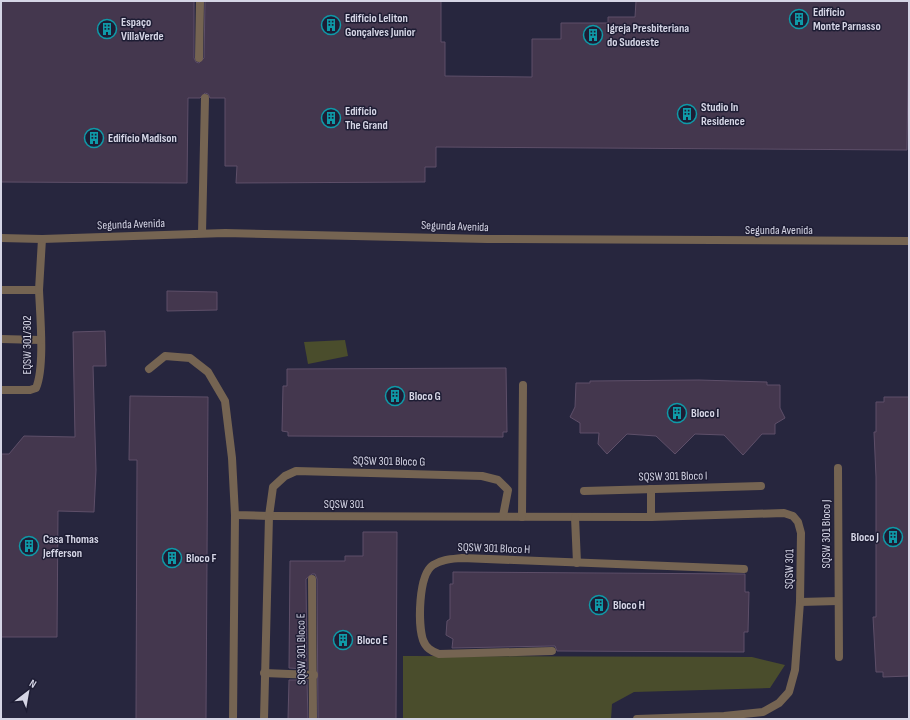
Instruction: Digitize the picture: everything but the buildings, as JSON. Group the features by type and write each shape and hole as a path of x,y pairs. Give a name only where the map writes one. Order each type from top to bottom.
{"street":[{"path":"199,58 200,1"},
{"path":"202,233 205,98"},
{"name":"Segunda Avenida","path":"1,238 42,239 202,233 503,240 909,242"},
{"name":"EQSW 301/302","path":"1,390 30,390 36,388 39,381 41,340 39,290 42,239"},
{"path":"1,290 39,290"},
{"path":"1,339 41,340"},
{"path":"149,369 165,356 190,358 208,372 225,401 232,458 235,515 233,719"},
{"path":"522,516 523,385"},
{"name":"SQSW 301 Bloco J","path":"838,468 839,657"},
{"name":"SQSW 301 Bloco G","path":"269,516 273,486 285,476 296,471 482,476 498,480 508,490 504,516"},
{"name":"SQSW 301 Bloco I","path":"584,491 761,486"},
{"path":"651,489 652,517"},
{"name":"SQSW 301","path":"235,515 652,517 784,513 792,516 798,522 801,534 800,602 795,670 789,692 779,703 764,712 723,717 637,719"},
{"path":"264,719 269,516"},
{"path":"575,517 577,563"},
{"name":"SQSW 301 Bloco H","path":"552,651 439,654 432,652 427,648 423,639 420,607 421,587 425,575 432,566 446,559 462,558 744,569"},
{"name":"SQSW 301 Bloco E","path":"312,579 314,675 313,719"},
{"path":"800,602 838,601"},
{"path":"264,673 314,675"}],"green space":[{"path":"345,340 348,356 308,364 304,342"},
{"path":"403,656 752,657 785,665 770,688 634,692 612,704 611,719 403,719"}],"place":[{"name":"Edifício Monte Parnasso","path":"799,19"},
{"name":"Edifício Leliton Gonçalves Junior","path":"331,25"},
{"name":"Espaço VillaVerde","path":"107,29"},
{"name":"Igreja Presbiteriana do Sudoeste","path":"593,35"},
{"name":"Studio In Residence","path":"687,114"},
{"name":"Edifício The Grand","path":"331,118"},
{"name":"Edifício Madison","path":"94,138"},
{"name":"Bloco G","path":"395,396"},
{"name":"Bloco I","path":"677,413"},
{"name":"Bloco J","path":"893,537"},
{"name":"Casa Thomas Jefferson","path":"29,546"},
{"name":"Bloco F","path":"172,558"},
{"name":"Bloco H","path":"599,605"},
{"name":"Bloco E","path":"343,640"}]}
